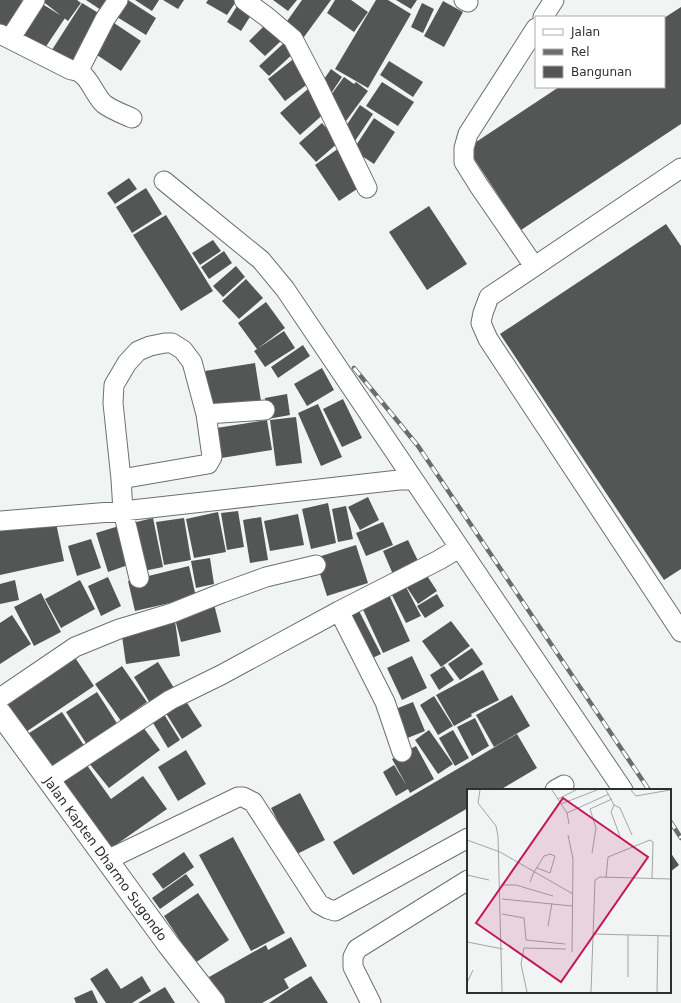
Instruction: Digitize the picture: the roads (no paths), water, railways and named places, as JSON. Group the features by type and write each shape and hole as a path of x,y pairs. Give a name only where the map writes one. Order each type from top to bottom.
{"main road":[{"name":"Jalan Kapten Dharmo Sugondo","path":"0,712 50,779 168,944 214,1003"}],"street":[{"path":"35,0 5,36 71,70 76,70 87,78 98,98 106,105 132,118"},
{"path":"76,70 80,68 105,19 118,0"},
{"path":"244,0 293,39 318,85 367,188"},
{"path":"544,16 554,0"},
{"path":"534,266 464,162 464,148 468,134 535,30"},
{"path":"679,625 488,339 482,323 483,313 489,297 681,168"},
{"path":"164,181 261,260 285,289 622,789"},
{"path":"121,479 208,464 212,457 206,414 192,362 183,350 172,343 150,346 138,351 127,363 114,385 113,403 123,511 139,578"},
{"path":"206,414 265,410"},
{"path":"0,521 123,511 399,480 413,480"},
{"path":"50,779 170,700 221,675 459,548"},
{"path":"0,698 75,647 119,629 172,613 266,577 316,565"},
{"path":"339,611 385,702 402,752"},
{"path":"107,860 238,797 243,797 252,802 319,904 335,911 467,839"},
{"path":"371,1003 353,968 353,958 357,949 467,881"}],"railway":[{"path":"354,368 418,446 648,789"},
{"path":"671,823 681,838"}]}
